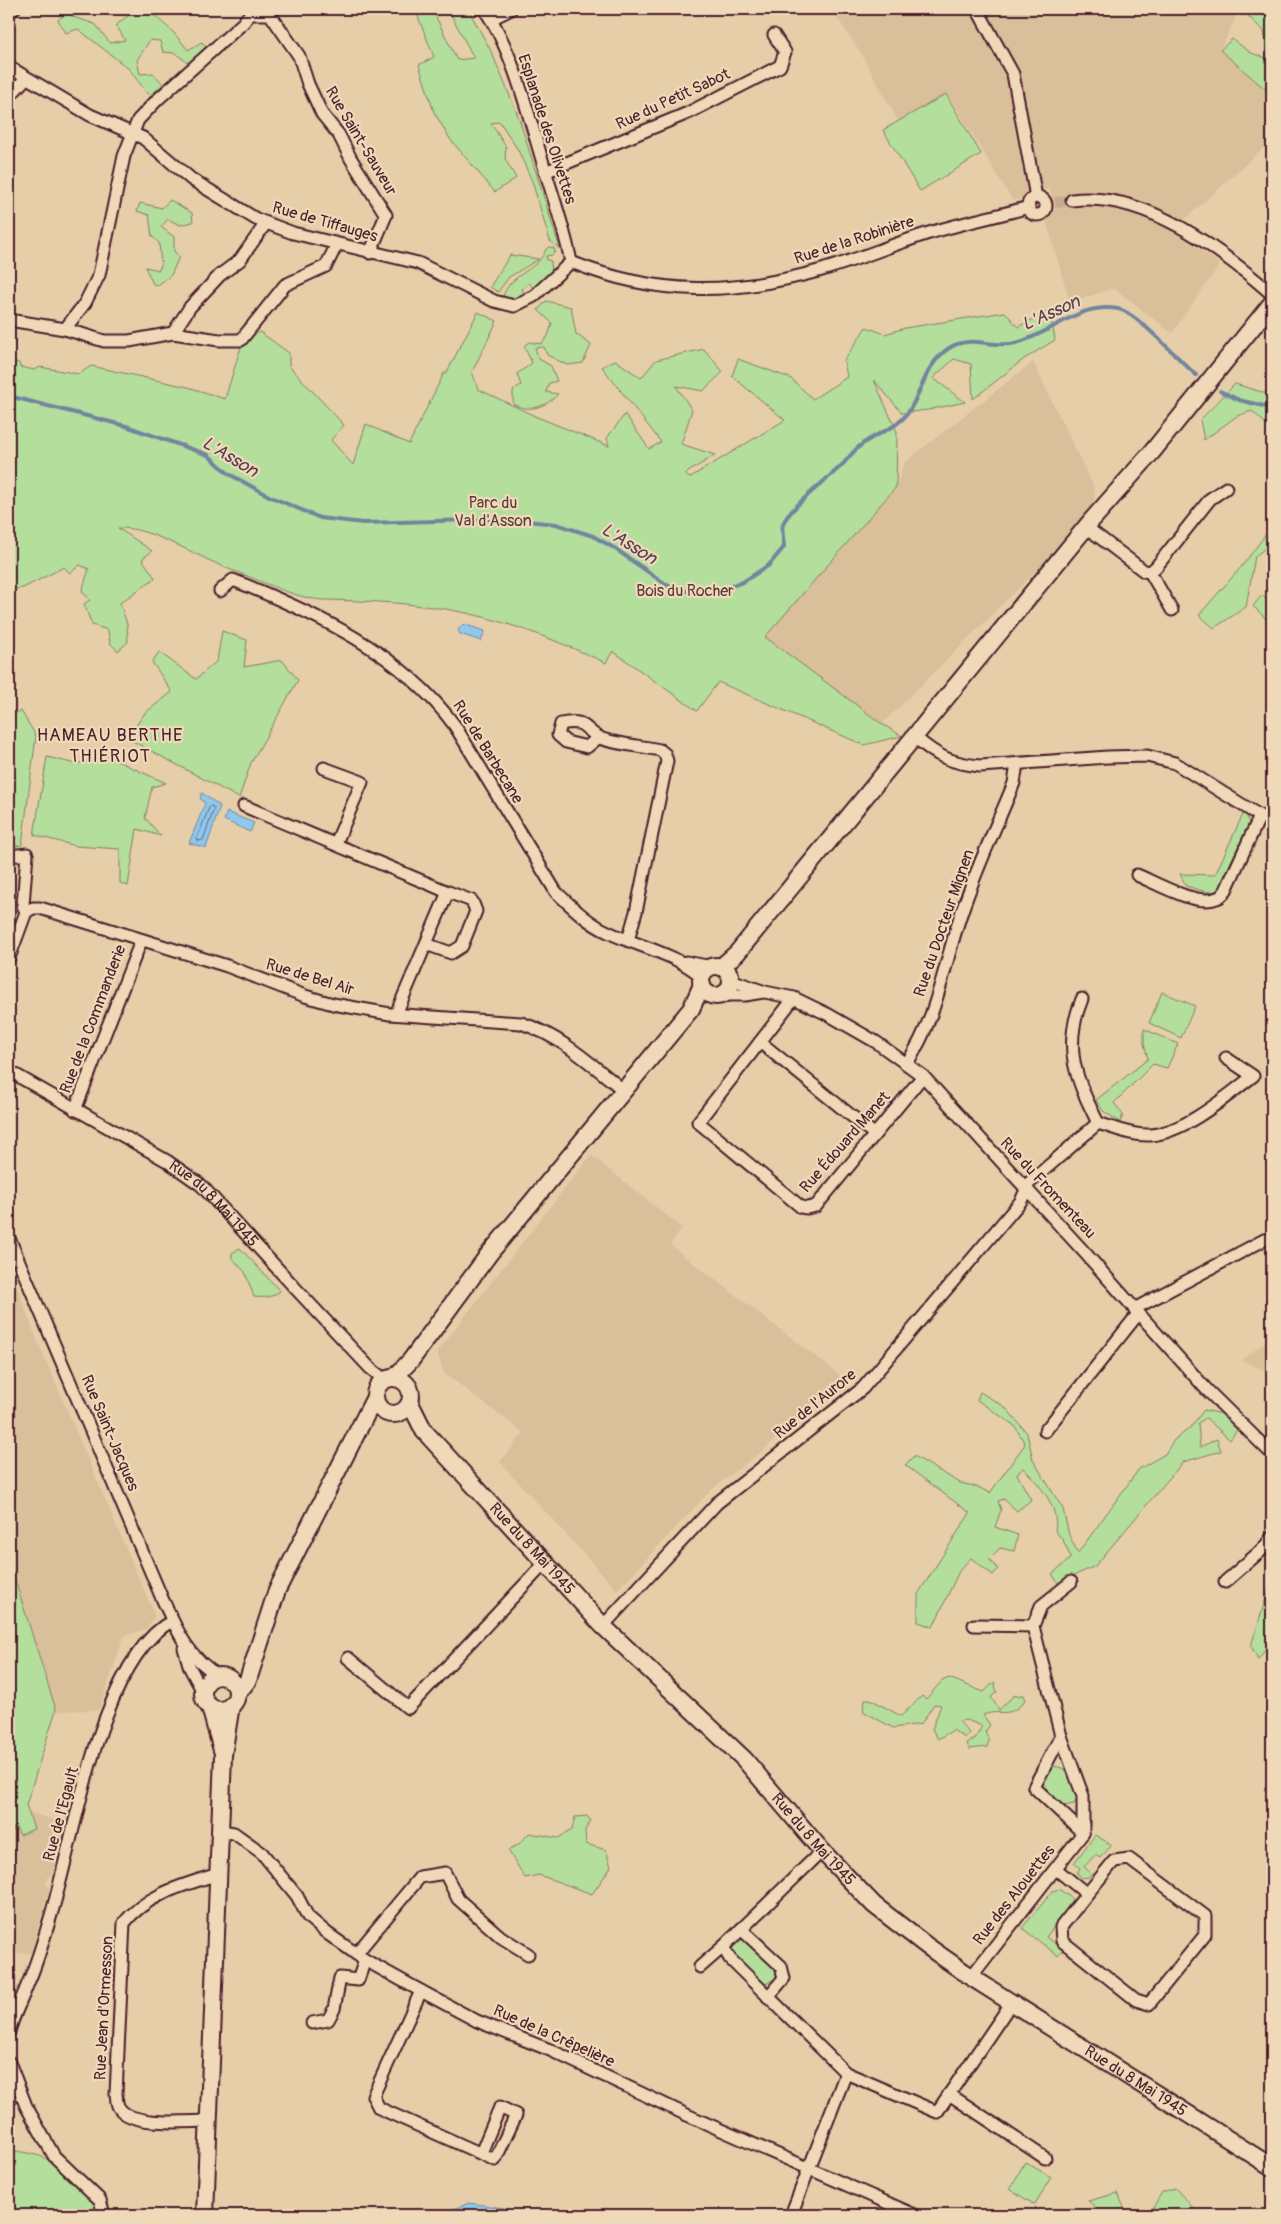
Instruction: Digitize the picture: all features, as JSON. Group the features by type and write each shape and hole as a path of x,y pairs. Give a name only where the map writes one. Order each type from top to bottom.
{"main road":[{"path":"206,1700 221,1710 233,1706 248,1680 277,1590 359,1432 376,1397 378,1387 396,1381 485,1259 916,738 1086,527 1152,452 1272,303"},
{"path":"359,1432 392,1413 406,1408 410,1403 411,1393 396,1381"},
{"path":"376,1397 379,1407 392,1413"},
{"name":"Rue du 8 Mai 1945","path":"410,1403 424,1430 602,1626 744,1759 822,1852 874,1905 971,1977 1272,2166"},
{"name":"Rue du 8 Mai 1945","path":"392,1413 424,1430"},
{"path":"223,1755 206,1700 206,1683 222,1677 255,1659"},
{"path":"205,2215 223,1755 233,1706 234,1684 222,1677"}],"street":[{"path":"9,12 14,9"},
{"name":"Esplanade des Olivettes","path":"484,9 491,19 510,61 571,262"},
{"path":"491,19 511,9"},
{"name":"Rue de la Robinière","path":"571,262 604,275 640,284 686,290 731,287 787,278 824,269 925,234 1029,207 1031,200 1046,202 1013,74 977,9"},
{"path":"65,329 85,303 99,275 124,156 138,120 157,100 243,23 246,11"},
{"name":"Rue Saint-Sauveur","path":"246,11 270,14 299,56 308,84 322,114 339,136 350,159 386,215 370,253"},
{"name":"Rue du Petit Sabot","path":"545,172 688,113 780,66 785,52 774,35"},
{"name":"Rue de Tiffauges","path":"9,67 90,115 143,138 191,180 232,206 266,223 293,233 418,264 494,301 514,306 534,296 571,262"},
{"path":"9,97 26,78"},
{"path":"1072,200 1099,198 1114,201 1158,216 1210,244 1272,294"},
{"path":"173,333 190,307 220,275 240,260 266,223"},
{"path":"9,320 65,329 104,341 129,341 173,333 210,339 241,340 285,285 326,266 337,244"},
{"path":"1150,572 1210,499 1226,488"},
{"path":"1086,527 1144,571 1150,572"},
{"path":"1150,572 1172,610"},
{"name":"Rue de Barbecane","path":"220,591 233,580 296,605 384,656 400,668 441,707 455,726 556,892 590,922 607,932 679,960 717,980"},
{"path":"599,737 660,750 665,754 667,761 636,912 628,940"},
{"path":"916,738 942,758 961,764 980,766 1132,756 1166,760 1191,772 1260,816 1272,821"},
{"name":"Rue du Docteur Mignen","path":"907,1063 918,1047 927,1028 961,915 1014,783 1019,764"},
{"path":"324,768 362,782 336,843"},
{"path":"244,806 472,901 476,911 462,946 451,953 426,944"},
{"path":"1137,875 1187,897 1208,900 1218,898 1230,883 1260,816"},
{"path":"9,856 27,854 23,905 26,912 9,958"},
{"path":"396,1014 448,892"},
{"name":"Rue de Bel Air","path":"26,912 33,908 40,908 226,966 305,996 333,1004 396,1014 521,1023 540,1029 566,1045 623,1090"},
{"name":"Rue de la Commanderie","path":"75,1110 141,941"},
{"name":"Rue du Fromenteau","path":"717,980 745,995 765,992"},
{"name":"Rue du Fromenteau","path":"717,980 794,998 876,1042 923,1076 1136,1311 1248,1432 1272,1454"},
{"name":"Rue Édouard Manet","path":"794,998 698,1122 801,1207 816,1206 923,1076"},
{"path":"1082,999 1072,1028 1073,1062 1084,1094 1098,1123 1134,1133 1151,1135 1166,1131 1208,1112 1253,1076 1226,1058"},
{"path":"760,1042 874,1134"},
{"name":"Rue du 8 Mai 1945","path":"9,1071 167,1161 201,1185 364,1361 396,1381"},
{"name":"Rue de l'Aurore","path":"602,1626 717,1503 863,1388 1022,1201 1030,1183 1098,1123"},
{"name":"Rue Saint-Jacques","path":"9,1238 172,1621 182,1641 203,1667 222,1677"},
{"path":"1045,1431 1136,1311 1264,1240 1272,1239"},
{"path":"1225,1582 1263,1548 1272,1537"},
{"path":"348,1658 408,1708 545,1563"},
{"path":"1071,1582 1041,1606 1033,1626 1061,1736 1083,1796 1083,1833"},
{"name":"Rue de l'Egault","path":"9,2032 47,1930 99,1739 117,1688 151,1638 163,1626 172,1621"},
{"path":"974,1625 1033,1626"},
{"name":"Rue Saint-Jacques","path":"182,1641 186,1658 206,1700"},
{"path":"1061,1736 1034,1787 1083,1833"},
{"name":"Rue de la Crêpelière","path":"221,1831 234,1833 262,1853 297,1896 308,1917 361,1957 421,1992 477,2020 550,2050 686,2115 809,2167 915,2215"},
{"name":"Rue des Alouettes","path":"971,1977 1083,1833"},
{"path":"700,1968 822,1852"},
{"path":"1129,1859 1205,1916 1205,1935 1149,2004 1136,2000 1062,1941 1061,1927 1087,1894 1114,1861 1129,1859"},
{"path":"1056,1869 1087,1894"},
{"path":"312,2023 328,2020 334,2010 340,1978 358,1980 361,1957 420,1877 444,1873 458,1899 501,1937 528,1954"},
{"name":"Rue Jean d'Ormesson","path":"209,2121 140,2120 126,2116 118,2108 116,2094 124,1922 132,1912 158,1895 218,1874"},
{"path":"741,1929 781,1966 784,1978 768,1997"},
{"path":"724,1947 730,1959 846,2073 938,2112 1012,2002"},
{"path":"421,1992 373,2096 379,2108 481,2153"},
{"path":"9,2062 26,2106 54,2156 100,2200 104,2215"},
{"path":"791,2215 846,2073"},
{"path":"949,2094 1045,2158"}],"shaded area":[{"path":"831,9 1126,9 1130,14 1135,9 1239,10 1220,50 1272,95 1272,140 1184,220 1175,232 1220,264 1172,333 1114,288 1070,303 1046,220 1054,210 1050,189 1034,191 1022,199 1013,201 947,93 898,121 861,53"},
{"path":"1033,362 1094,488 1095,512 882,724 764,637 896,487 905,462"},
{"path":"591,1155 682,1228 670,1245 841,1376 766,1448 712,1489 617,1590 500,1462 524,1433 444,1373 437,1352"},
{"path":"9,1265 34,1333 155,1616 146,1629 124,1636 99,1710 56,1711 26,1805 31,1813 69,1825 53,1874 48,1877 46,1883 49,1888 31,1953 9,1953"},
{"path":"1272,1338 1272,1374 1241,1360"}],"green space":[{"path":"134,9 157,9 153,14 174,33 188,50 202,42 206,47 188,63 175,53 163,52 160,41 150,40 137,60 140,74 153,73 163,84 152,94 147,93 129,69 78,29 66,33 58,20 69,11 73,17 95,24 110,43 125,40 116,25 130,14 135,13"},
{"path":"415,9 432,9 457,60 474,58 448,9 468,9 492,53 519,118 560,249 550,241 532,181 518,150 500,122 491,123 506,147 505,159 516,178 495,192 450,139 434,112 419,65 434,57"},
{"path":"1258,9 1272,24 1272,95 1220,50 1232,39 1251,53 1267,58 1264,31 1248,16"},
{"path":"946,94 981,154 920,191 883,130"},
{"path":"170,200 192,213 193,222 180,225 168,219 161,227 174,237 174,251 179,257 171,275 158,285 153,284 145,267 159,270 161,265 159,243 152,236 149,215 137,211 140,203 162,208"},
{"path":"549,247 554,248 555,252 552,255 546,256 547,260 551,261 552,274 534,289 529,283 522,289 526,295 517,299 503,297 511,283 537,263"},
{"path":"510,255 539,259 509,277 498,292 490,287"},
{"path":"546,301 571,307 576,334 591,345 583,363 567,365 547,355 544,347 535,348 539,359 551,366 557,381 549,383 546,392 558,394 553,399 537,407 519,407 513,404 513,390 521,385 517,374 532,363 524,346 529,342 541,344 548,336 552,323 538,310"},
{"name":"Bois du Rocher","path":"1050,310 1055,340 1024,359 973,399 971,364 954,359 933,378 965,402 928,410 902,413 874,380 897,432 896,487 765,637 882,724 902,736 864,745 718,682 697,711 614,652 612,652 606,663 520,628 467,613 396,603 313,599 278,588 221,566 176,544 145,532 131,529 118,528 152,551 142,559 155,578 120,603 127,624 128,642 118,651 110,643 108,630 92,625 84,604 90,600 82,591 89,569 80,565 70,573 64,567 23,588 9,590 9,360 19,363 20,367 34,370 40,367 79,374 91,366 188,387 225,399 243,340 260,332 289,353 289,366 344,425 331,440 353,465 366,424 409,444 444,373 446,374 478,312 497,321 472,372 478,389 537,417 609,446 607,438 625,414 649,449 661,442 602,367 615,360 641,378 656,360 704,349 723,372 703,391 676,386 692,410 681,444 715,455 685,474 689,478 785,420 732,376 738,359 790,378 813,399 847,377 844,361 866,327 885,334 905,328 1005,312 1018,327"},
{"path":"1235,384 1272,395 1272,425 1265,423 1252,411 1237,416 1204,440 1200,420"},
{"path":"1272,526 1272,543 1255,556 1246,607 1214,628 1199,615 1242,566"},
{"path":"1262,595 1272,605 1272,625 1253,606"},
{"path":"222,631 247,640 244,667 282,660 298,680 251,763 239,798 127,738 145,713 172,692 152,662 159,652 196,679 217,661"},
{"path":"21,711 36,736 22,845 9,847 9,715"},
{"path":"106,756 166,783 152,787 145,818 161,836 137,829 128,886 120,883 120,849 76,846 34,835 47,757 76,764"},
{"path":"1243,814 1247,816 1249,824 1217,891 1206,892 1186,886 1180,874 1215,875"},
{"path":"1162,992 1195,1006 1181,1038 1149,1023"},
{"path":"1144,1029 1178,1044 1167,1068 1153,1064 1114,1103 1123,1115 1120,1122 1103,1111 1096,1100 1148,1059 1144,1044"},
{"path":"240,1248 280,1291 268,1297 254,1297 245,1272 232,1258 232,1253"},
{"path":"980,1392 1005,1407 1027,1433 1033,1460 1063,1509 1069,1535 1078,1553 1139,1469 1165,1454 1174,1440 1189,1429 1204,1410 1223,1414 1237,1430 1230,1440 1206,1418 1198,1423 1200,1447 1217,1439 1221,1451 1183,1462 1095,1566 1058,1583 1052,1574 1071,1558 1063,1540 1055,1531 1054,1513 1047,1496 1023,1468 1017,1474 1031,1500 1017,1511 1004,1499 998,1501 1001,1510 995,1527 1018,1535 1014,1551 1000,1548 989,1559 998,1569 993,1575 971,1558 959,1571 933,1627 918,1622 918,1594 970,1513 905,1465 914,1456 960,1483 978,1487 990,1493 1025,1444 1015,1426 977,1400"},
{"path":"9,1561 56,1710 26,1805 34,1829 20,1835 15,1826 9,1838"},
{"path":"1272,1579 1273,1611 1271,1632 1269,1642 1258,1659 1251,1646"},
{"path":"949,1678 984,1692 994,1682 997,1692 991,1697 999,1710 1013,1696 1023,1695 1025,1700 1015,1710 1010,1712 983,1715 990,1725 985,1732 989,1740 987,1747 969,1749 967,1743 975,1739 982,1726 967,1720 959,1721 969,1733 965,1738 953,1730 938,1739 932,1729 941,1705 934,1704 921,1724 893,1728 863,1711 865,1699 870,1699 901,1716 922,1696 926,1699 942,1681"},
{"path":"1054,1766 1069,1770 1078,1796 1074,1804 1064,1806 1048,1791 1044,1780"},
{"path":"587,1816 591,1821 585,1830 586,1844 606,1850 611,1867 592,1894 539,1875 525,1878 508,1850 519,1844 529,1833 558,1838 572,1830 575,1817"},
{"path":"1095,1835 1112,1845 1100,1858 1095,1855 1084,1867 1092,1874 1089,1877 1082,1878 1077,1873 1080,1868 1074,1863"},
{"path":"1059,1889 1074,1900 1046,1937 1063,1950 1058,1956 1022,1928 1053,1891"},
{"path":"745,1939 776,1971 776,1978 764,1985 733,1954 732,1947 739,1940"},
{"path":"17,2151 44,2158 62,2169 86,2191 98,2208 100,2215 9,2215 9,2159"},
{"path":"1025,2162 1051,2177 1035,2205 1010,2189"},
{"path":"1175,2188 1200,2215 1149,2215 1162,2192"},
{"path":"1118,2193 1127,2215 1105,2215 1088,2201"}],"water":[{"path":"463,624 485,631 481,641 460,634 458,630"},
{"path":"202,793 220,806 206,848 189,843 205,804 200,798"},
{"path":"227,812 254,823 250,832 224,820"},
{"path":"469,2203 504,2208 513,2215 438,2215"}],"waterway":[{"name":"L'Asson","path":"9,396 126,426 208,455 229,474 269,496 320,518 363,523 507,519 556,524 593,536 614,548 667,585 683,591 716,591 743,582 769,565 784,547 783,524 792,510 842,465 857,448 897,424 907,414 934,362 949,348 957,344 965,342 1016,343 1042,333 1078,314 1104,308 1118,309 1136,319 1196,375"},
{"name":"L'Asson","path":"1220,391 1239,400 1272,408"}],"tunnel":[{"path":"1055,203 1072,200"}],"district":[{"name":"HAMEAU BERTHE THIÉRIOT","path":"110,745"}],"park label":[{"name":"Parc du Val d'Asson","path":"493,512"}]}
